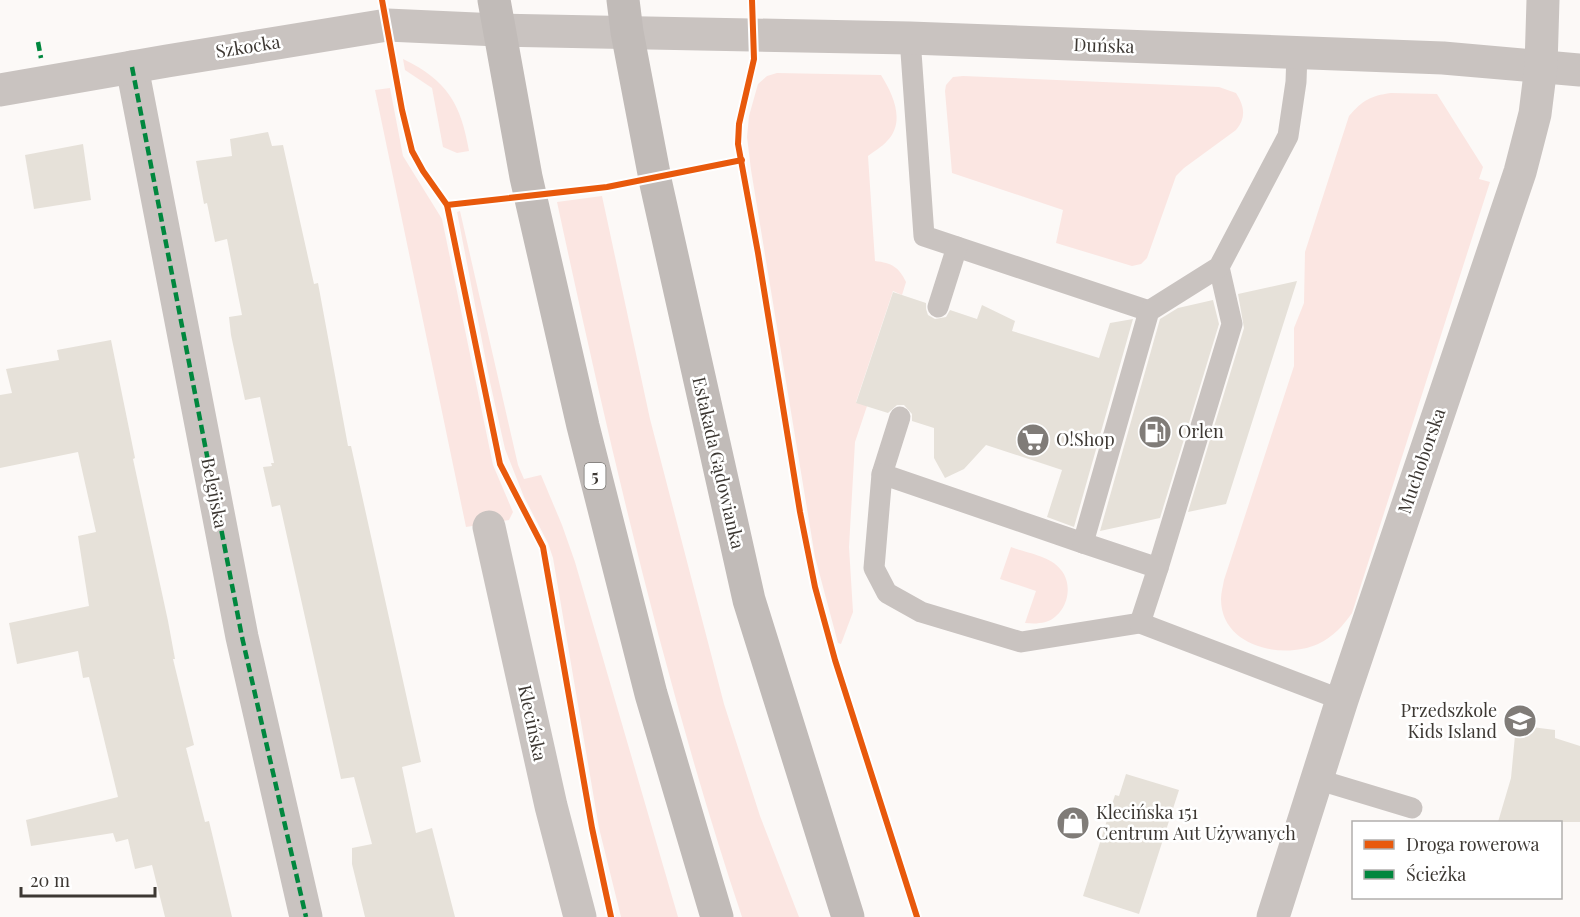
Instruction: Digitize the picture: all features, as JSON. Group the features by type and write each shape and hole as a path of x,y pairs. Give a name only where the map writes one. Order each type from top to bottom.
{"main road":[{"name":"Estakada Gądowianka","path":"623,0 656,184 749,600 849,917"},
{"name":"5","path":"496,15 526,177 583,426 651,694 717,917"}],"street":[{"name":"Muchoborska","path":"1273,917 1342,700 1516,186 1535,114 1541,66 1543,0"},
{"name":"Szkocka","path":"0,90 378,26 496,15 627,32"},
{"name":"Duńska","path":"627,32 910,38 1443,58 1580,70"},
{"name":"Belgijska","path":"132,67 242,637 306,917"},
{"name":"Klecińska","path":"489,527 551,806 580,917"}],"lane":[{"path":"910,38 924,236 1149,311"},
{"path":"1083,543 1149,311 1219,267 1288,136 1296,82 1297,53"},
{"path":"938,306 957,247"},
{"path":"1140,623 1232,324 1219,267"},
{"path":"900,417 882,474 874,568 887,593 921,612 1021,642 1140,623 1342,700"},
{"path":"882,474 1158,568"},
{"path":"1316,779 1412,808"}],"shaded area":[{"path":"403,59 431,76 450,95 466,134 469,151 457,153 443,147 432,88 405,70"},
{"path":"777,73 881,75 896,108 897,117 893,133 885,143 868,156 875,261 894,267 906,282 902,295 893,291 856,402 867,406 855,442 849,547 853,612 841,644 838,643 815,557 747,137 749,116 758,84 767,76"},
{"path":"953,77 1219,87 1236,93 1243,108 1243,117 1236,130 1176,176 1147,258 1141,264 1132,266 1056,243 1063,210 952,173 945,91 946,85"},
{"path":"390,88 403,156 442,219 493,465 513,512 509,520 466,527 375,90"},
{"path":"1391,93 1437,94 1483,167 1479,179 1490,182 1352,613 1328,638 1304,649 1272,649 1256,646 1242,639 1231,629 1224,615 1221,599 1224,580 1294,366 1294,328 1304,303 1305,252 1349,116 1367,100"},
{"path":"602,196 650,419 724,704 760,816 799,917 742,917 663,651 618,472 557,202"},
{"path":"460,211 518,465 524,479 541,475 562,525 575,562 678,917 621,917 599,828 553,558 548,543 524,497 505,449 457,212"},
{"path":"1011,547 1051,561 1064,575 1068,594 1064,606 1053,619 1041,623 1025,623 1036,591 1000,579"}],"building":[{"path":"268,132 272,146 283,145 314,284 318,283 348,446 351,446 421,762 402,767 416,833 432,828 455,917 365,917 352,864 352,848 372,844 354,777 341,779 280,505 272,507 263,467 272,466 271,463 274,463 260,397 245,400 231,335 229,317 242,315 227,239 215,242 207,203 204,204 196,161 232,156 230,139"},
{"path":"83,144 91,200 34,209 25,155"},
{"path":"1297,281 1226,504 1188,512 1244,328 1238,294"},
{"path":"893,292 926,303 928,315 935,319 946,317 950,310 977,319 982,305 1015,321 1012,331 1099,358 1110,323 1133,319 1074,527 1047,517 1062,470 986,445 964,469 945,478 934,458 934,428 912,421 912,414 904,405 897,405 888,413 856,403"},
{"path":"1213,300 1219,324 1160,518 1100,531 1160,319 1178,308"},
{"path":"111,340 135,458 133,459 168,621 175,659 173,659 194,745 186,748 205,822 209,821 232,917 165,917 152,865 135,869 128,839 116,842 113,833 31,846 26,820 118,797 89,677 83,678 78,651 17,664 9,623 89,606 78,536 96,532 78,452 0,468 0,395 12,393 6,369 59,360 57,350"},
{"path":"1516,725 1555,730 1555,738 1580,746 1580,822 1498,821 1511,778"},
{"path":"1126,774 1179,790 1139,914 1083,896 1115,795 1119,796"}],"marked path":[{"path":"38,42 41,58"},
{"path":"132,67 242,637 306,917"}],"cycle path":[{"path":"382,0 402,110 412,151 447,205 500,464 543,547 592,828 611,917"},
{"path":"752,0 754,59 739,124 738,144 800,512 815,587 835,660 917,917"},
{"path":"447,205 607,187 742,160"}],"place":[{"name":"Orlen","path":"1155,432"},
{"name":"O!Shop","path":"1033,440"},
{"name":"Przedszkole Kids Island","path":"1520,721"},
{"name":"Klecińska 151 Centrum Aut Używanych","path":"1073,823"}]}
